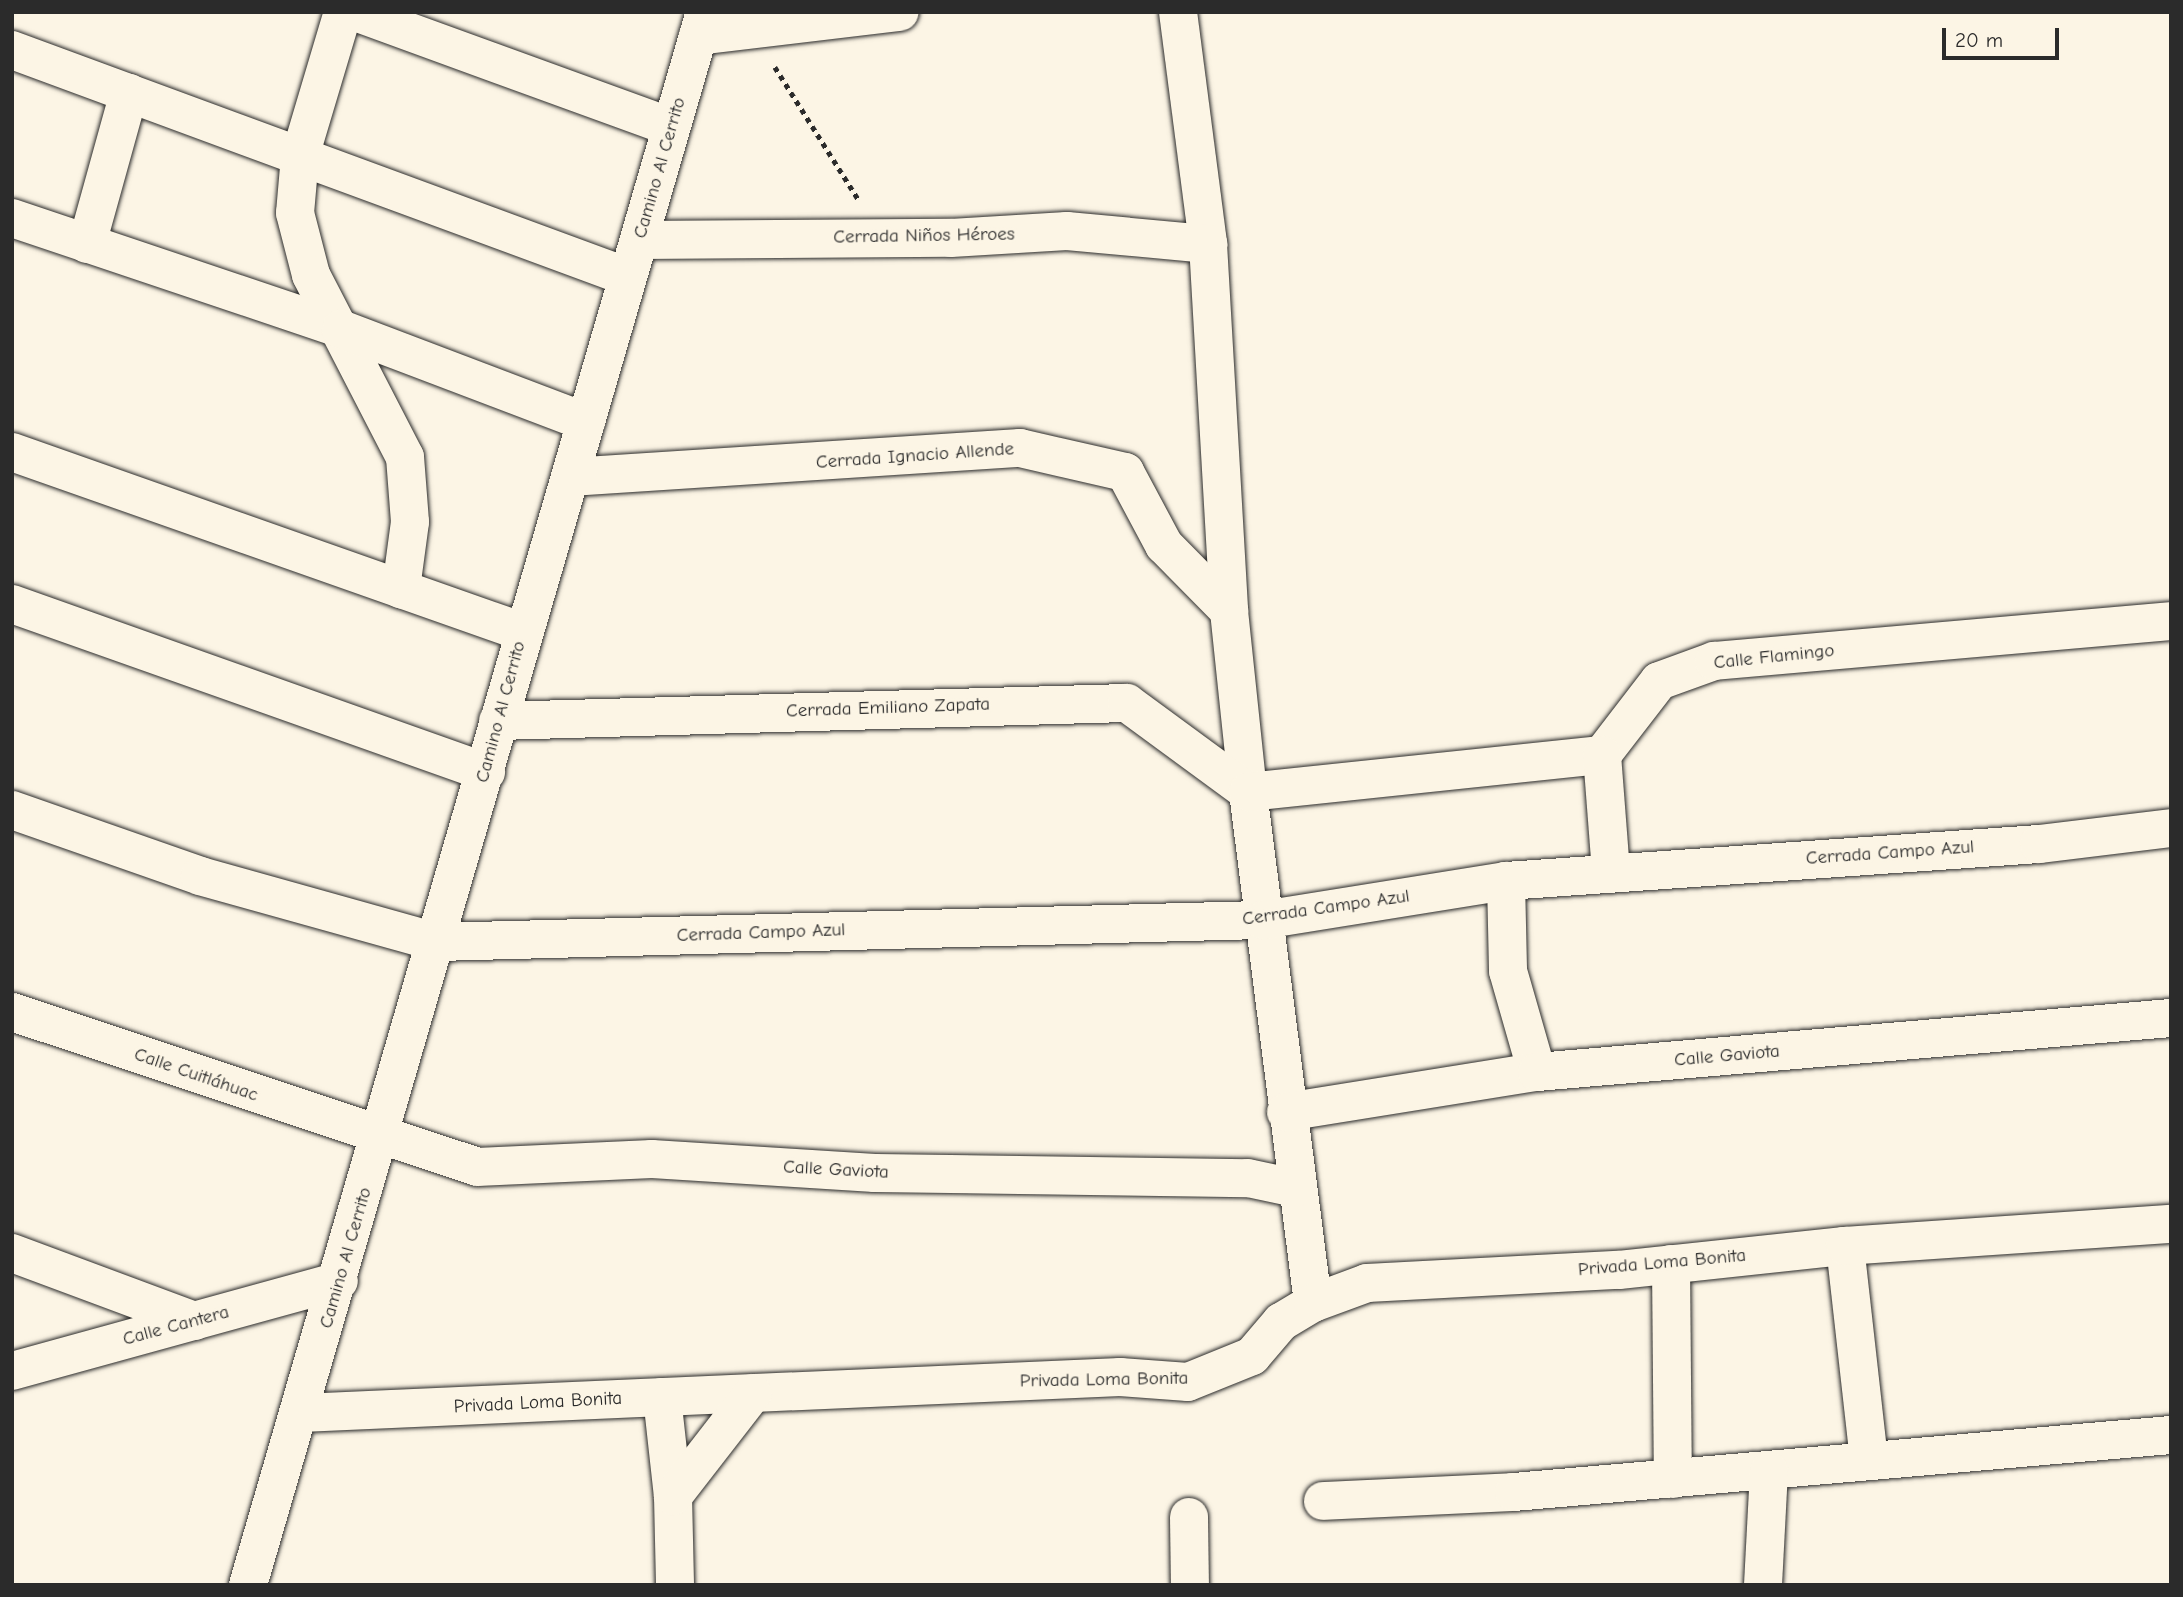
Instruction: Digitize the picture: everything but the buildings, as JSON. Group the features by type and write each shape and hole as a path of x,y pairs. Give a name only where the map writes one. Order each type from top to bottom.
{"street":[{"path":"343,12 300,156 295,213 311,275 405,457 410,522 401,589"},
{"path":"355,12 671,127"},
{"path":"701,24 752,27 900,12"},
{"path":"1178,12 1208,244 1229,611 1248,792 1295,1188 1314,1303"},
{"name":"Camino Al Cerrito","path":"248,1585 301,1413 486,772 523,632 701,24"},
{"path":"15,49 628,277"},
{"path":"87,244 129,93"},
{"path":"12,218 341,329 586,422"},
{"name":"Cerrada Niños Héroes","path":"639,240 888,238 1067,231 1208,244"},
{"name":"Cerrada Ignacio Allende","path":"570,477 1020,448 1125,472 1164,545 1229,611"},
{"path":"12,452 523,632"},
{"path":"12,604 486,772"},
{"name":"Calle Flamingo","path":"1602,755 1659,681 1714,661 2171,621"},
{"name":"Cerrada Emiliano Zapata","path":"498,721 1127,703 1248,792"},
{"path":"1248,792 1602,755 1611,871"},
{"name":"Cerrada Campo Azul","path":"12,810 200,876 437,942 1263,920 1506,881 1611,871 2039,844 2171,828"},
{"path":"1506,881 1508,971 1537,1072"},
{"name":"Calle Cuitláhuac","path":"12,1012 380,1139"},
{"name":"Calle Gaviota","path":"1286,1112 1537,1072 2171,1018"},
{"name":"Calle Gaviota","path":"380,1139 477,1167 652,1159 875,1173 1248,1178 1295,1188"},
{"name":"Privada Loma Bonita","path":"301,1413 1120,1377 1188,1382 1252,1356 1281,1322 1314,1303 1367,1283 1421,1277 1671,1264 1845,1246 2171,1224"},
{"path":"1845,1246 1869,1461"},
{"path":"12,1253 195,1321"},
{"path":"1671,1264 1673,1479"},
{"name":"Calle Cantera","path":"12,1371 339,1281"},
{"path":"673,1496 753,1393"},
{"path":"662,1397 673,1496 675,1585"},
{"path":"1323,1501 1673,1479 2171,1435"},
{"path":"1763,1585 1769,1471"},
{"path":"1189,1517 1190,1585"}],"path":[{"path":"752,27 832,164 888,238"}]}
